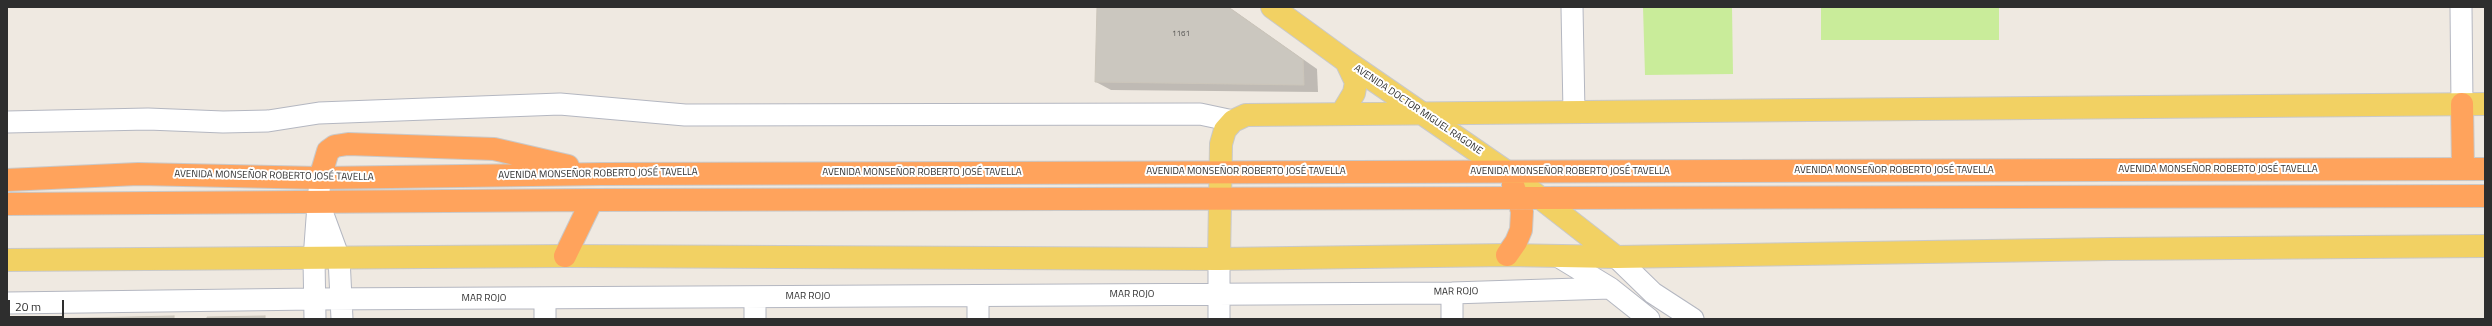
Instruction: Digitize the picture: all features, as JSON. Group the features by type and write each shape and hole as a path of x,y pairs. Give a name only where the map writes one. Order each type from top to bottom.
{"highway":[{"path":"2462,104 2463,169"},
{"path":"320,178 328,151 335,146 348,144 494,149 602,174"},
{"name":"AVENIDA MONSEÑOR ROBERTO JOSÉ TAVELLA","path":"7,180 138,174 320,178 602,174 2485,169"},
{"path":"1507,172 1519,198 1522,211 1521,230 1516,242 1507,255"},
{"path":"7,204 592,200 2485,196"},
{"path":"565,256 592,200"}],"main road":[{"name":"AVENIDA DOCTOR MIGUEL RAGONE","path":"1272,7 1346,61 1423,113 1543,198 1616,257"},
{"path":"1342,113 1354,93 1356,82 1346,61"},
{"path":"1219,260 1219,172 1221,144 1225,130 1233,121 1246,115 2485,104"},
{"path":"7,260 314,259 565,256 1219,260 1507,255 1616,257 2111,249 2485,246"}],"street":[{"path":"1572,7 1574,112"},
{"path":"2461,7 2462,104"},
{"path":"7,122 148,119 223,122 268,121 319,113 560,104 685,115 1200,114 1233,121"},
{"path":"315,309 314,259 320,178"},
{"path":"319,202 338,258 342,309"},
{"path":"1559,257 1610,288 1649,319"},
{"name":"AVENIDA DOCTOR MIGUEL RAGONE","path":"1616,257 1653,293 1693,319"},
{"path":"1219,260 1219,319"},
{"name":"MAR ROJO","path":"7,303 315,309 545,309 755,298 1452,293 1610,288"},
{"path":"1452,293 1452,319"},
{"path":"978,296 978,319"},
{"path":"755,298 755,319"}],"green space":[{"path":"1643,7 1732,7 1733,74 1645,75"},
{"path":"1821,7 1999,7 1999,40 1821,40"}],"building":[{"path":"1097,7 1228,7 1303,60 1304,85 1095,82"},
{"path":"174,316 174,319 41,319"},
{"path":"265,316 265,319 207,319 207,317"}]}
